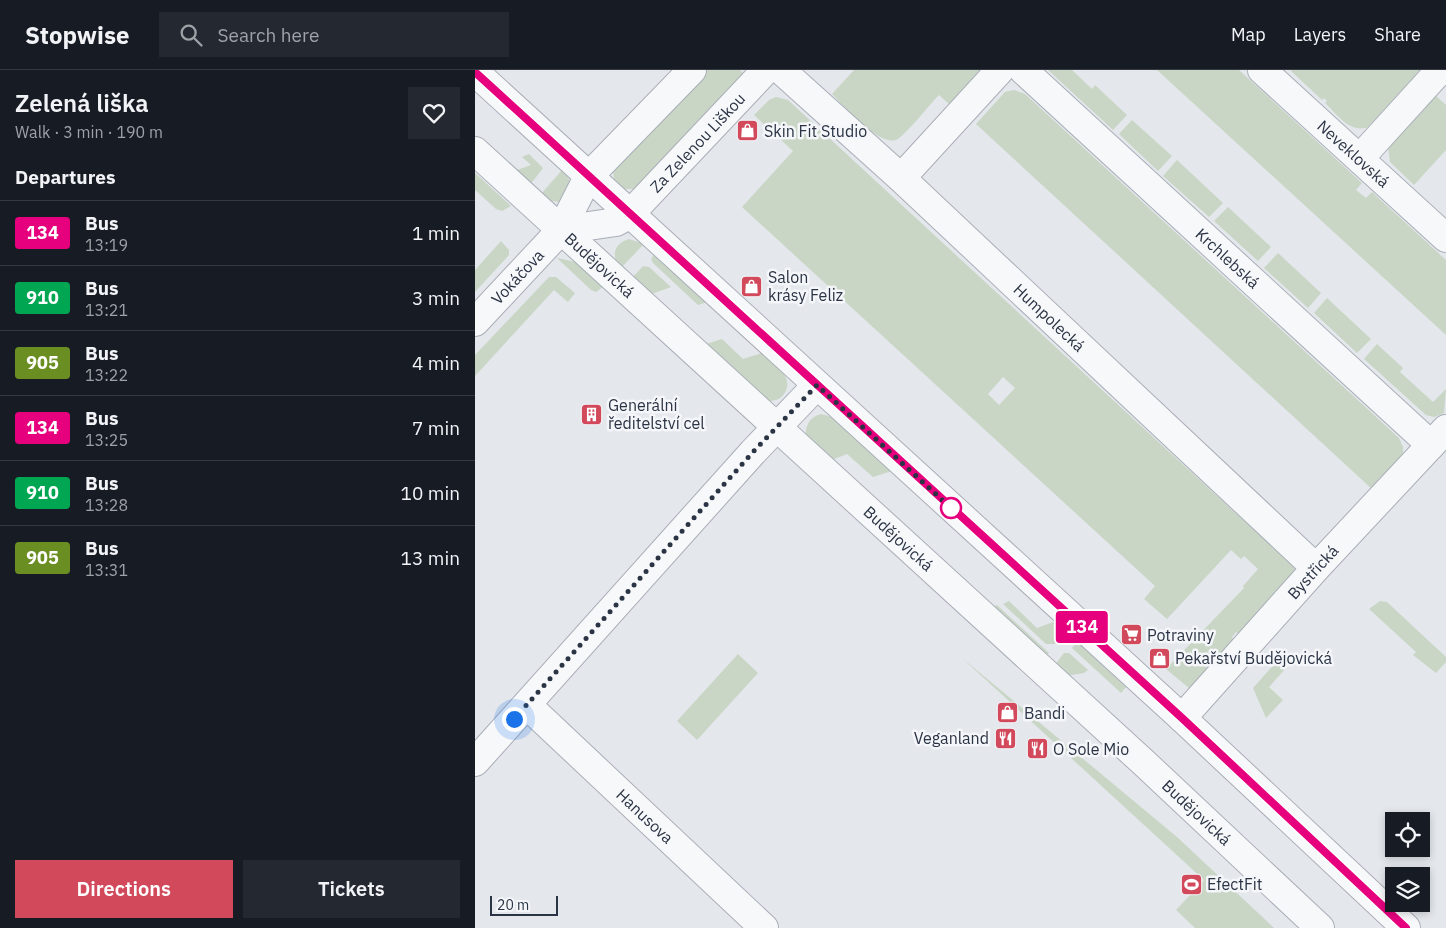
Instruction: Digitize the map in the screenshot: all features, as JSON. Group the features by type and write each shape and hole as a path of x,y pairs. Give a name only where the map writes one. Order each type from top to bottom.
{"street":[{"path":"588,177 692,70"},
{"name":"Za Zelenou Liškou","path":"629,215 766,70"},
{"name":"Humpolecká","path":"781,70 901,178 1316,568"},
{"path":"901,178 1000,70"},
{"name":"Krchlebská","path":"1023,70 1439,437"},
{"name":"Neveklovská","path":"1261,70 1446,238"},
{"path":"1360,158 1440,70"},
{"path":"475,72 629,215 1182,718 1406,928"},
{"name":"Budějovická","path":"475,152 1142,761 1320,928"},
{"name":"Vokáčova","path":"475,322 561,230 588,177"},
{"path":"561,230 616,222 629,215"},
{"path":"475,762 817,385"},
{"name":"Bystřická","path":"1182,718 1316,568 1439,437"},
{"name":"Hanusova","path":"527,705 764,928"}],"green space":[{"path":"704,70 740,70 745,75 636,189 622,189 614,181 613,171"},
{"path":"854,70 980,70 949,104 939,95 900,137 896,140 889,140 862,124 832,94"},
{"path":"1048,70 1072,70 1092,89 1095,85 1127,115 1113,130"},
{"path":"1157,70 1239,70 1362,183 1356,190 1366,198 1372,192 1446,260 1446,335"},
{"path":"1292,70 1420,70 1368,127 1355,128 1344,122 1325,103 1327,101 1324,98 1322,100"},
{"path":"1014,90 1025,94 1399,438 1403,447 1403,455 1373,490 976,124 1005,92"},
{"path":"1434,94 1446,105 1446,150 1414,185 1390,162 1388,147"},
{"path":"776,97 788,100 1295,568 1293,574 1239,634 1236,632 1232,637 1234,640 1212,663 1210,661 1205,666 1208,669 1189,688 1166,669 1244,588 1243,586 1258,569 1244,556 1241,559 1231,550 1167,619 1144,599 1155,586 742,207 793,151 754,115 769,100","holes":["1003,377 1015,388 999,405 988,394"]},
{"path":"1132,120 1172,156 1158,171 1119,134"},
{"path":"529,154 543,168 530,185 514,171 531,165 522,157"},
{"path":"1177,160 1223,203 1209,217 1163,176"},
{"path":"562,170 571,182 560,202 550,201 541,194"},
{"path":"475,173 511,206 502,211 496,209 475,190"},
{"path":"1228,207 1271,247 1258,261 1214,221"},
{"path":"629,239 644,244 620,269 617,264 615,251 619,244"},
{"path":"501,241 509,250 509,255 475,292 475,270"},
{"path":"1278,253 1321,293 1308,308 1264,268"},
{"path":"654,254 708,302 698,305 653,263 651,259"},
{"path":"557,258 576,262 603,287 596,292 591,290"},
{"path":"643,266 649,267 671,287 649,295 631,279"},
{"path":"549,277 556,277 575,293 568,302 554,290 475,376 475,355"},
{"path":"1327,298 1371,339 1357,353 1314,313"},
{"path":"722,339 743,359 762,353 782,371 787,382 787,388 781,398 767,401 703,345"},
{"path":"1377,344 1403,368 1400,372 1433,402 1446,389 1444,413 1434,417 1426,415 1364,359"},
{"path":"821,414 832,417 892,471 873,477 847,454 829,461 806,436 806,428 809,422"},
{"path":"1009,601 1037,628 1056,621 1066,632 1055,644 1046,644 1003,604"},
{"path":"1380,601 1387,602 1446,657 1446,662 1436,673 1413,655 1416,652 1369,609"},
{"path":"997,605 1049,653 1044,658 989,608"},
{"path":"1077,642 1126,687 1121,693 1072,648"},
{"path":"1064,653 1069,653 1088,670 1084,673 1066,676 1054,666"},
{"path":"738,654 758,673 697,740 677,721"},
{"path":"962,658 1177,837 1274,928 1195,928 1176,910 1204,880"},
{"path":"1278,660 1286,668 1269,687 1283,700 1266,718 1253,688"}],"bus line":[{"name":"134","path":"475,72 1182,718 1406,928"}],"place":[{"name":"Skin Fit Studio","path":"748,131"},
{"name":"Salon krásy Feliz","path":"752,286"},
{"name":"Generální ředitelství cel","path":"592,414"},
{"name":"Potraviny","path":"1131,635"},
{"name":"Pekařství Budějovická","path":"1159,658"},
{"name":"Bandi","path":"1008,713"},
{"name":"Veganland","path":"1005,738"},
{"name":"O Sole Mio","path":"1037,749"},
{"name":"EfectFit","path":"1191,884"}],"route":[{"path":"514,719 753,452 817,385 951,508"}]}
